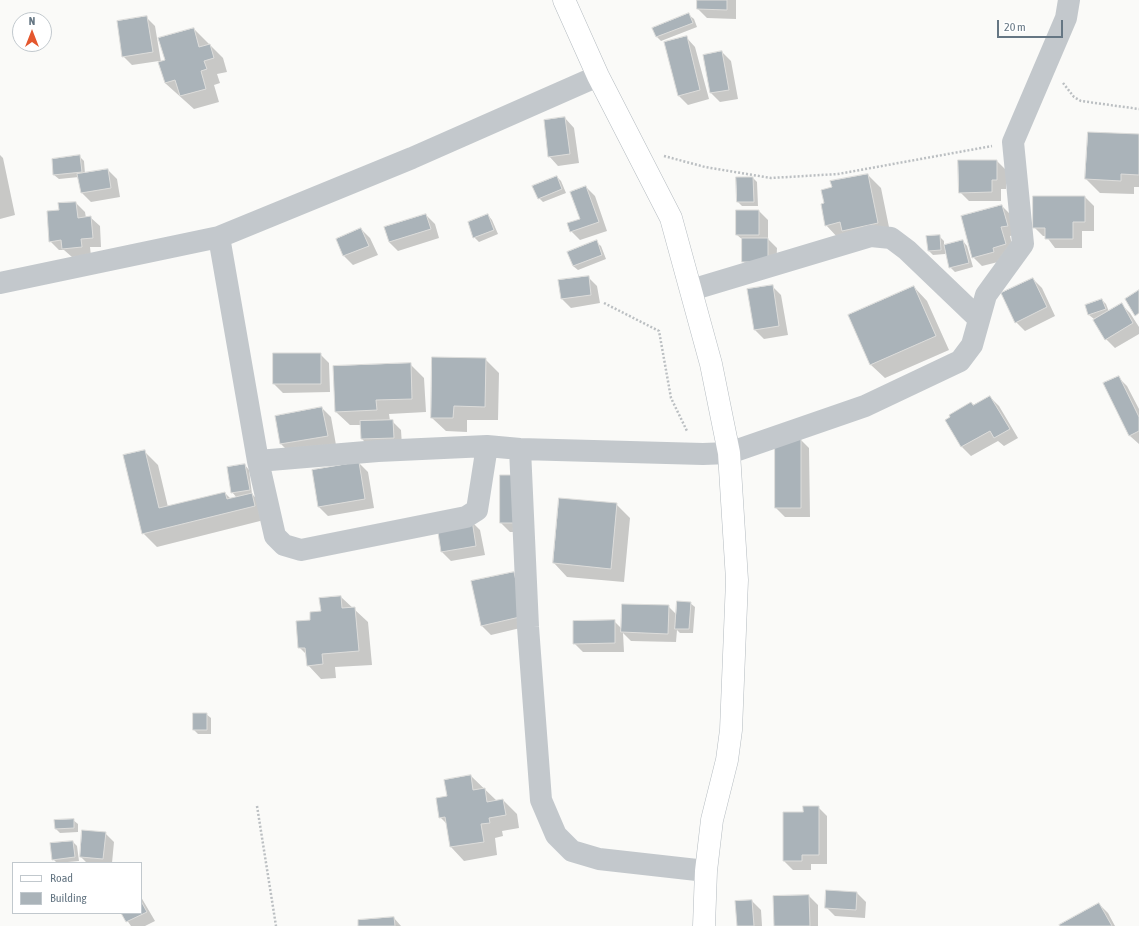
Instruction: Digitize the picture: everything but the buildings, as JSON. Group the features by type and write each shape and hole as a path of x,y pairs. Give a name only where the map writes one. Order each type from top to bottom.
{"street":[{"path":"564,0 598,76 671,218 711,364 729,453 737,580 730,730 727,760 712,820 706,871 704,926"},
{"path":"258,461 378,451 486,446 520,449 703,454 729,453 865,406 960,361 972,345 986,295 1023,244 1013,142 1066,18 1069,0"},
{"path":"0,283 219,237 412,158 598,76"},
{"path":"691,290 871,236 891,238 907,250 979,319"},
{"path":"219,237 258,461 275,536 284,545 301,550 466,517 478,510 486,446"},
{"path":"520,449 528,626 541,800 556,835 572,851 599,859 706,871"}],"path":[{"path":"1046,62 1074,97 1081,101 1139,109"},
{"path":"635,147 705,168 771,178 838,174 1013,142"},
{"path":"604,303 659,330 671,398 682,424 703,454"},
{"path":"257,806 276,926"}]}
